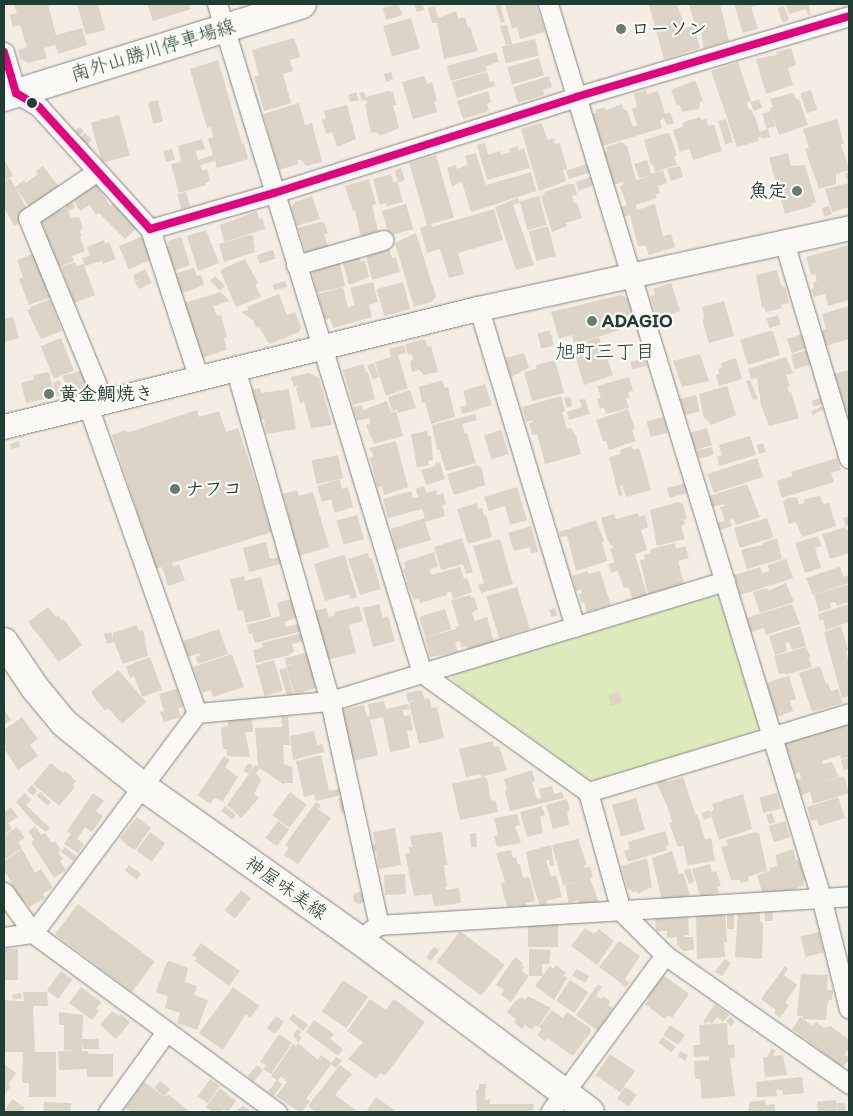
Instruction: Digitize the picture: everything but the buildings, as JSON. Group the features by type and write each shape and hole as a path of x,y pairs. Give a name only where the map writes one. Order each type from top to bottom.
{"main road":[{"name":"南外山勝川停車場線","path":"10,95 220,16 302,4"},
{"name":"神屋味美線","path":"4,642 34,688 64,722 142,786 368,932 556,1103 590,1112"}],"street":[{"path":"548,4 821,897 849,1009"},
{"path":"220,16 422,673 588,792 621,911 665,955 849,1084"},
{"path":"150,229 274,193 576,97 849,16"},
{"path":"4,52 10,95 38,106 96,172 150,229 199,380"},
{"path":"96,172 28,218 96,404 197,713"},
{"path":"4,427 236,371 479,309 849,228"},
{"path":"296,265 383,240"},
{"path":"784,242 849,458"},
{"path":"479,309 575,626"},
{"path":"236,371 330,701 368,932 621,911 849,896"},
{"path":"4,937 33,933 197,713 330,701 724,581"},
{"path":"588,792 849,713"},
{"path":"4,892 33,933 277,1112"},
{"path":"556,1103 665,955"},
{"path":"108,1112 166,1032"}],"green space":[{"path":"712,595 719,598 759,725 756,732 596,780 586,778 452,681 452,673"}],"transit line":[{"path":"4,52 16,93 39,107 150,229 274,193 576,97 849,16"}],"place":[{"name":"ローソン","path":"621,29"},
{"name":"魚定","path":"797,191"},
{"name":"ADAGIO","path":"592,321"},
{"name":"黄金鯛焼き","path":"49,394"},
{"name":"ナフコ","path":"175,489"}],"district":[{"name":"旭町三丁目","path":"605,351"}]}
